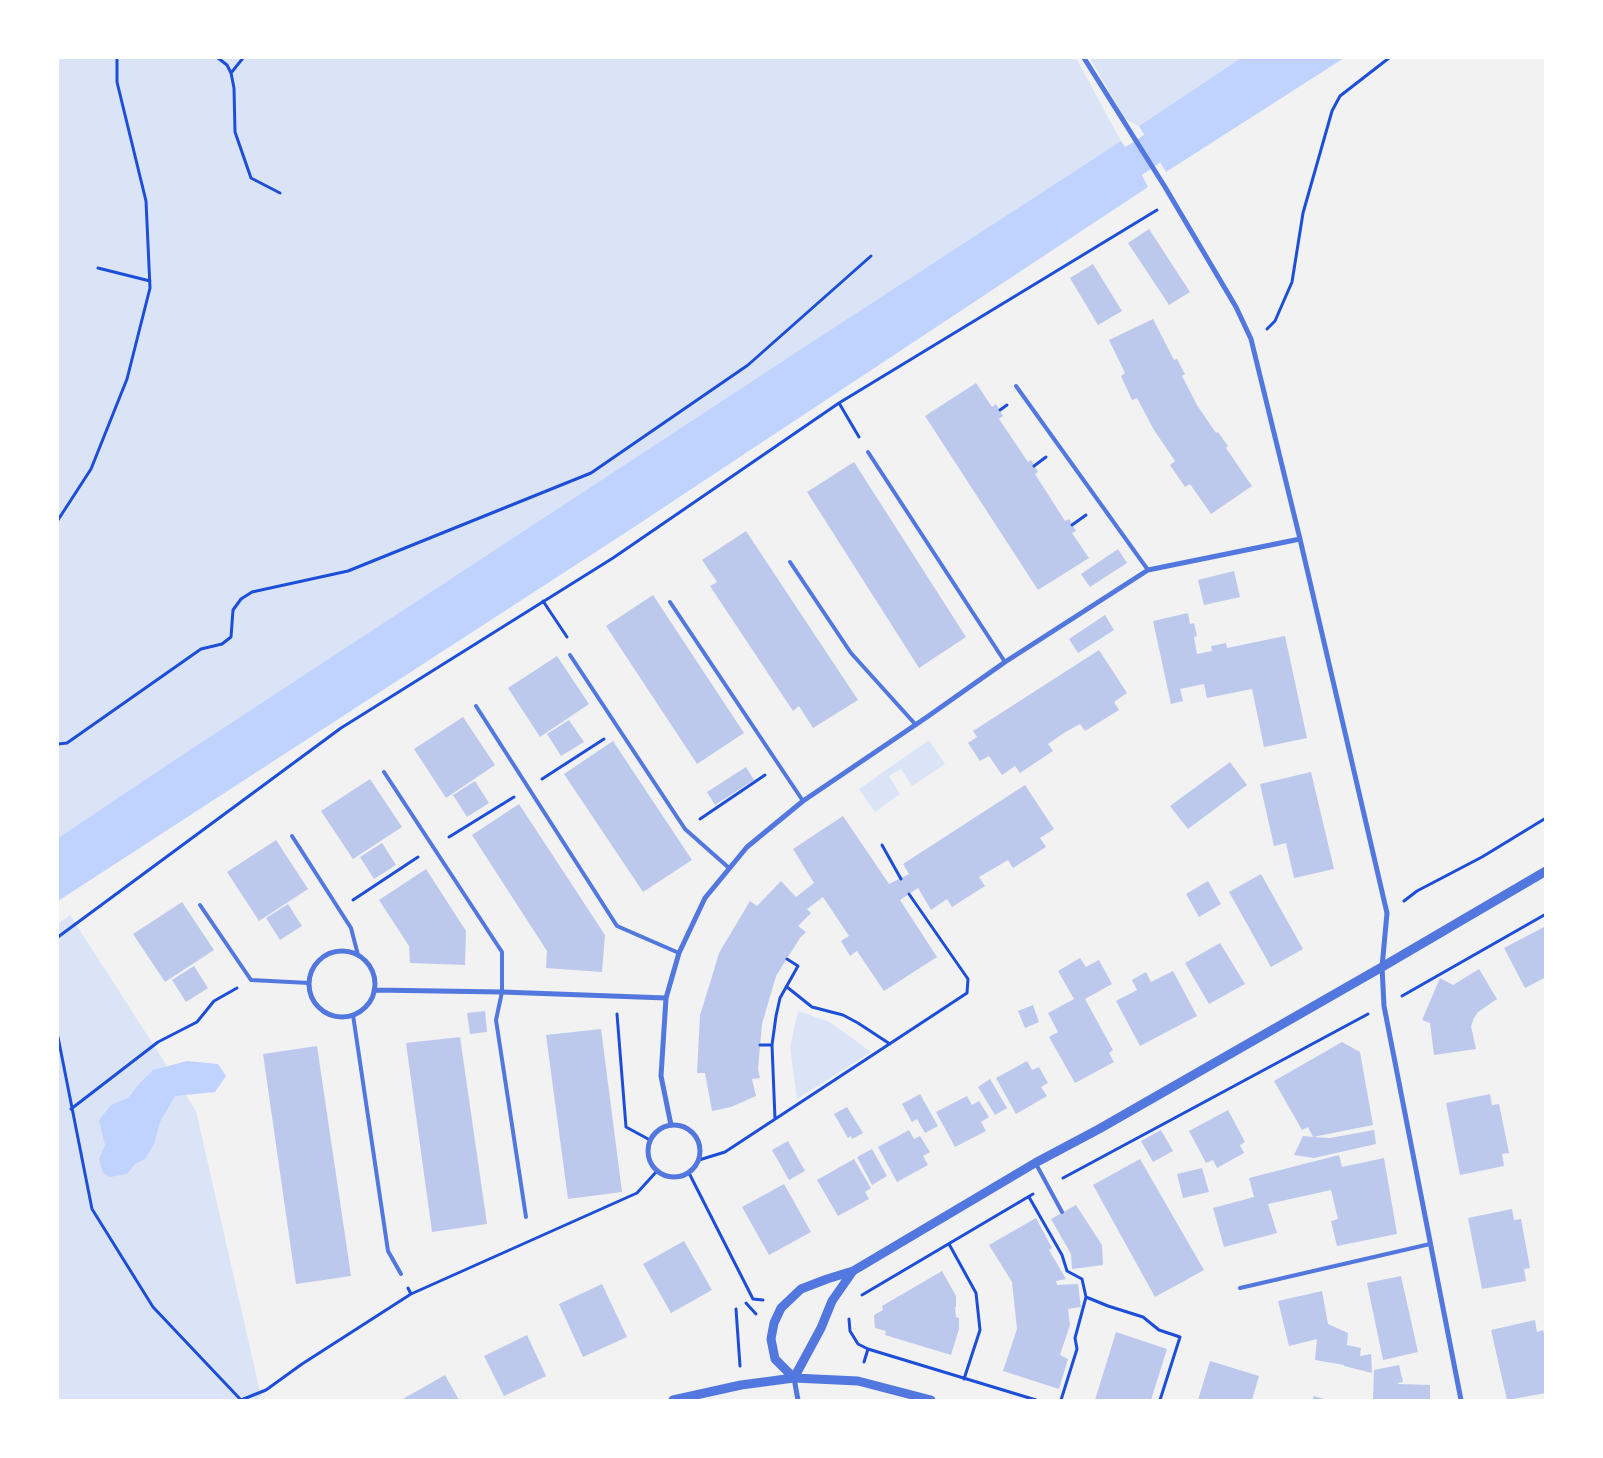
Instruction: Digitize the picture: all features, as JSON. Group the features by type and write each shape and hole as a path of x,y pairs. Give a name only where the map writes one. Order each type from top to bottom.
{"street":[{"path":"1084,58 1165,186 1236,307 1252,344 1300,539 1387,913 1382,967 1384,1006 1462,1400"},
{"path":"671,1125 661,1076 666,998 679,953 705,898 747,847 803,801 1005,662 1148,570 1300,539"},
{"path":"798,1400 794,1378 775,1359 771,1339 774,1322 781,1308 801,1289 853,1271 1036,1163 1108,1124 1546,871"},
{"path":"349,952 358,955 366,962 374,980 374,990 367,1005 353,1015 344,1017 326,1013 313,1000 310,992 310,974 322,958 330,954 349,952"},
{"path":"374,990 502,992 666,998"},
{"path":"671,1125 688,1129 699,1142 699,1160 689,1173 681,1177 664,1176 651,1164 648,1157 650,1140 655,1133 671,1125"},
{"path":"794,1378 821,1328 832,1301 853,1271"},
{"path":"673,1400 741,1385 794,1378 858,1381 932,1400"}],"lane":[{"path":"1016,386 1148,570"},
{"path":"868,452 1005,662"},
{"path":"790,562 852,653 916,724"},
{"path":"670,602 803,801"},
{"path":"570,655 685,829 729,868"},
{"path":"476,706 618,926 679,953"},
{"path":"384,772 502,952 502,992 496,1020 526,1217"},
{"path":"292,836 351,928 358,955"},
{"path":"200,905 251,980 309,983"},
{"path":"353,1015 388,1251 401,1274"},
{"path":"1036,1163 1062,1212"},
{"path":"1240,1288 1430,1244"}],"path":[{"path":"58,520 91,469 127,379 150,288 146,201 117,82 117,58"},
{"path":"218,58 228,65 231,73 234,88 235,132 251,178 280,193"},
{"path":"231,73 243,58"},
{"path":"1252,344 1275,322 1288,294 1292,282 1303,214 1332,111 1340,96 1389,58"},
{"path":"58,937 341,728 613,558 839,403 1172,200"},
{"path":"58,744 67,743 201,649 222,644 230,636 234,610 241,599 252,592 348,572 590,473 748,365 871,256"},
{"path":"98,268 150,281"},
{"path":"839,403 868,452"},
{"path":"543,601 574,647 570,655"},
{"path":"339,909 619,729"},
{"path":"685,829 780,765"},
{"path":"1387,913 1417,891 1482,857 1546,818"},
{"path":"882,846 901,879"},
{"path":"699,1160 725,1152 967,993 968,979 909,894"},
{"path":"858,1297 1029,1197 1384,1006 1546,914"},
{"path":"775,1120 772,1045 780,998 798,966 787,959"},
{"path":"71,1109 158,1042 198,1022 214,1001 251,980"},
{"path":"787,987 812,1007 850,1019 890,1044"},
{"path":"615,996 626,1127 650,1140"},
{"path":"58,1037 92,1209 154,1307 241,1400 266,1390 302,1364 411,1294 637,1193 657,1171"},
{"path":"760,1045 772,1045"},
{"path":"689,1173 753,1299 788,1301"},
{"path":"1029,1197 1062,1255 1067,1271 1082,1279 1086,1297 1075,1338 1077,1349 1062,1400"},
{"path":"949,1244 976,1294 980,1330 964,1378"},
{"path":"401,1274 411,1294"},
{"path":"1086,1297 1143,1317 1159,1330 1180,1337 1160,1400"},
{"path":"736,1309 741,1385"},
{"path":"849,1317 850,1331 858,1344 868,1349 1036,1400"},
{"path":"858,1381 868,1349"}],"shaded area":[{"path":"58,58 1076,58 1121,141 58,838"},
{"path":"1090,58 1241,58 1139,126 1125,119"},
{"path":"929,740 945,764 912,786 901,769 889,776 900,794 875,812 859,789"},
{"path":"70,915 196,1111 261,1396 257,1400 58,1400 58,924"},
{"path":"798,1011 830,1022 871,1052 797,1099 790,1047"}],"water":[{"path":"1241,58 1344,58 1166,172 1139,126"},
{"path":"1121,141 1134,160 1148,187 628,531 58,901 58,838"},
{"path":"187,1061 218,1064 226,1076 215,1092 175,1096 160,1122 154,1144 145,1159 135,1164 127,1174 110,1177 103,1173 99,1159 105,1145 99,1120 111,1105 128,1098 153,1070"}],"building":[{"path":"1149,229 1190,292 1169,305 1128,243"},
{"path":"1093,264 1122,311 1098,325 1070,278"},
{"path":"1153,319 1174,360 1177,359 1185,374 1182,376 1197,405 1216,433 1218,432 1228,446 1226,448 1252,486 1211,514 1190,484 1185,487 1170,465 1175,461 1154,430 1137,398 1132,400 1121,376 1125,373 1109,340"},
{"path":"976,383 992,407 996,404 1003,416 999,419 1028,462 1031,460 1038,472 1035,474 1065,521 1069,519 1076,531 1072,533 1089,558 1038,590 925,416"},
{"path":"854,462 966,637 919,668 807,492"},
{"path":"746,531 858,700 813,728 799,706 793,711 710,586 717,582 702,560"},
{"path":"1118,549 1127,563 1090,587 1081,574"},
{"path":"1234,571 1240,597 1204,605 1198,580"},
{"path":"653,595 744,733 697,764 606,626"},
{"path":"1188,613 1190,624 1194,623 1197,636 1194,637 1197,654 1212,651 1211,646 1226,643 1227,648 1285,636 1307,738 1264,747 1252,689 1207,698 1204,684 1180,689 1183,701 1171,704 1153,621"},
{"path":"1105,615 1114,630 1078,653 1069,639"},
{"path":"1099,650 1127,693 1114,702 1119,710 1085,731 1080,724 1064,733 1048,744 1053,751 1020,773 1015,766 1002,775 989,756 980,761 968,743 977,737 973,731"},
{"path":"557,656 589,704 540,737 508,688"},
{"path":"463,717 495,765 446,798 414,749"},
{"path":"569,720 584,742 561,756 547,734"},
{"path":"613,741 692,860 643,892 564,774"},
{"path":"1230,762 1247,785 1188,829 1170,806"},
{"path":"746,767 754,780 715,805 707,792"},
{"path":"1311,772 1334,869 1294,878 1286,843 1274,846 1260,784"},
{"path":"370,779 402,827 353,859 321,811"},
{"path":"475,781 489,803 467,817 453,795"},
{"path":"1025,785 1054,829 1040,838 1046,847 1013,868 1008,860 979,877 985,886 952,907 947,899 931,910 918,888 900,900 937,957 884,991 857,951 850,956 841,941 849,936 823,897 807,909 811,913 798,926 806,932 800,938 776,976 762,1024 758,1069 760,1078 752,1079 756,1096 731,1107 712,1111 705,1073 697,1073 700,1015 719,953 750,901 757,906 781,881 796,897 814,883 793,849 843,816 889,884 909,874 903,864"},
{"path":"519,804 605,935 602,972 546,968 547,951 472,835"},
{"path":"276,840 308,889 259,921 227,872"},
{"path":"382,843 396,865 374,879 360,857"},
{"path":"426,869 466,931 465,965 410,963 409,946 379,900"},
{"path":"1261,874 1303,949 1271,967 1229,892"},
{"path":"1208,881 1221,904 1199,917 1186,894"},
{"path":"182,902 214,950 165,982 133,934"},
{"path":"288,904 302,926 280,940 266,918"},
{"path":"1546,926 1546,977 1525,988 1504,948"},
{"path":"1220,943 1245,984 1209,1004 1185,963"},
{"path":"1080,958 1086,967 1099,960 1112,984 1085,999 1113,1050 1109,1053 1114,1062 1075,1083 1049,1037 1058,1032 1048,1013 1074,999 1058,971"},
{"path":"194,966 208,988 186,1002 172,980"},
{"path":"1479,969 1497,999 1478,1012 1474,1018 1471,1026 1476,1049 1434,1055 1430,1023 1422,1020 1440,978 1453,985"},
{"path":"1173,971 1197,1016 1140,1046 1116,1001 1137,990 1132,980 1146,972 1151,982"},
{"path":"1033,1005 1039,1022 1025,1028 1018,1011"},
{"path":"485,1011 487,1032 470,1034 467,1013"},
{"path":"601,1029 622,1192 568,1199 546,1035"},
{"path":"460,1037 487,1224 432,1232 406,1043"},
{"path":"1342,1042 1360,1052 1373,1125 1313,1137 1308,1127 1302,1130 1274,1081"},
{"path":"317,1046 351,1276 296,1284 263,1054"},
{"path":"1027,1061 1032,1070 1039,1067 1048,1083 1041,1087 1047,1096 1016,1114 996,1078"},
{"path":"990,1079 1007,1108 995,1115 978,1087"},
{"path":"920,1094 938,1126 925,1133 917,1119 912,1122 902,1104"},
{"path":"1490,1094 1492,1105 1499,1104 1509,1153 1502,1154 1504,1166 1460,1175 1446,1103"},
{"path":"967,1096 972,1105 979,1101 989,1117 981,1122 986,1131 955,1147 936,1112"},
{"path":"847,1107 863,1133 852,1139 851,1136 848,1138 834,1114"},
{"path":"1228,1110 1245,1142 1240,1145 1244,1153 1217,1168 1213,1160 1206,1163 1189,1131"},
{"path":"909,1130 914,1139 920,1136 930,1152 923,1156 928,1165 897,1182 878,1147"},
{"path":"1161,1130 1173,1151 1153,1162 1141,1141"},
{"path":"1374,1130 1376,1144 1314,1158 1294,1155 1303,1136 1330,1138"},
{"path":"788,1141 805,1171 789,1180 772,1150"},
{"path":"872,1149 887,1176 872,1185 857,1157"},
{"path":"1339,1155 1342,1167 1384,1158 1397,1234 1337,1246 1331,1221 1338,1219 1331,1190 1268,1204 1277,1233 1224,1247 1213,1208 1254,1197 1249,1178"},
{"path":"854,1159 871,1188 865,1192 869,1199 838,1216 817,1180"},
{"path":"1140,1159 1204,1270 1155,1297 1093,1185"},
{"path":"1202,1168 1209,1192 1183,1198 1177,1174"},
{"path":"784,1184 811,1232 769,1255 742,1207"},
{"path":"1076,1205 1102,1245 1103,1265 1072,1269 1071,1254 1051,1219"},
{"path":"1512,1209 1514,1220 1521,1219 1530,1268 1524,1269 1526,1281 1482,1289 1468,1218"},
{"path":"1036,1218 1052,1248 1049,1250 1066,1279 1056,1281 1057,1285 1078,1284 1081,1307 1068,1309 1070,1325 1060,1355 1068,1359 1059,1389 1003,1371 1017,1329 1012,1282 989,1245"},
{"path":"684,1241 712,1290 671,1313 643,1264"},
{"path":"942,1271 956,1296 956,1317 959,1318 959,1329 951,1355 885,1335 886,1331 875,1328 874,1315 883,1310 882,1306"},
{"path":"1401,1276 1418,1352 1383,1360 1367,1283"},
{"path":"602,1284 627,1337 583,1357 559,1304"},
{"path":"1322,1291 1328,1324 1348,1333 1347,1345 1361,1348 1360,1356 1371,1354 1372,1373 1344,1365 1315,1360 1317,1339 1289,1346 1278,1301"},
{"path":"1535,1320 1537,1332 1543,1330 1546,1339 1546,1393 1507,1400 1491,1330"},
{"path":"1116,1332 1167,1349 1151,1400 1095,1400"},
{"path":"527,1335 546,1376 504,1396 484,1356"},
{"path":"1210,1361 1259,1376 1252,1400 1198,1400"},
{"path":"1399,1365 1403,1382 1398,1384 1430,1385 1430,1400 1373,1400 1374,1370"},
{"path":"445,1375 459,1400 401,1400"},
{"path":"1314,1396 1327,1400 1312,1400"}],"waterway":[{"path":"1097,185 1190,124"}]}
